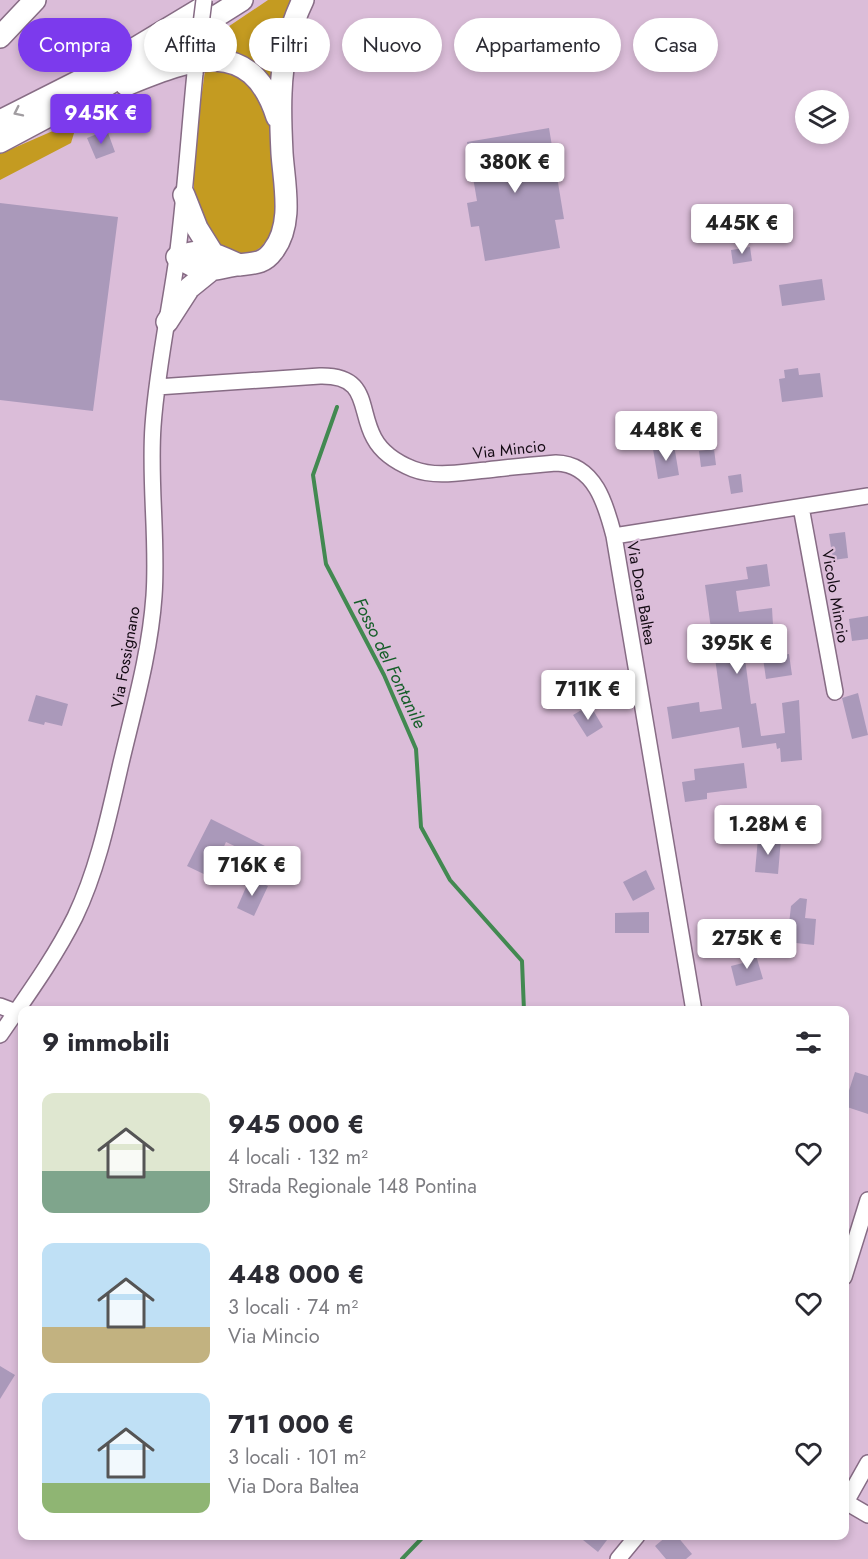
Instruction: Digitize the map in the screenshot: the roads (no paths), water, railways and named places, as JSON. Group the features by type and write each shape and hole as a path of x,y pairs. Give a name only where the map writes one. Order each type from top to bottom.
{"highway":[{"path":"0,37 35,0"},
{"path":"0,121 94,73 215,0"},
{"path":"0,142 56,114 124,75 242,0"},
{"path":"177,257 194,267 211,262 239,265 264,260 273,252 281,235 286,210 280,95 284,60 292,27 303,0"},
{"path":"56,114 166,70 194,62 222,60 240,65 260,81 270,96 281,130"},
{"path":"184,195 211,262"},
{"path":"167,322 189,288 211,262"}],"street":[{"name":"Via Fossignano","path":"20,1006 61,942 86,891 106,826 149,640 155,582 151,464 157,387 177,257 204,0"},
{"name":"Via Mincio","path":"157,387 320,376 337,378 349,383 358,392 364,402 373,436 383,450 397,461 414,470 436,474 556,463 571,465 584,473 597,488 614,536"},
{"path":"614,536 868,495"},
{"name":"Vicolo Mincio","path":"801,507 835,692"},
{"name":"Via Dora Baltea","path":"614,536 693,1006"},
{"path":"0,1006 16,1012"},
{"name":"Via Fossignano","path":"0,1035 18,1009"},
{"path":"849,1261 868,1200"},
{"path":"849,1495 868,1463"},
{"path":"849,1504 868,1515"},
{"path":"618,1559 635,1540"}],"waterway":[{"name":"Fosso del Fontanile","path":"337,407 313,475 326,564 384,675 416,749 421,827 450,880 522,961 524,1006"},
{"name":"Fosso del Fontanile","path":"402,1559 420,1540"}]}
